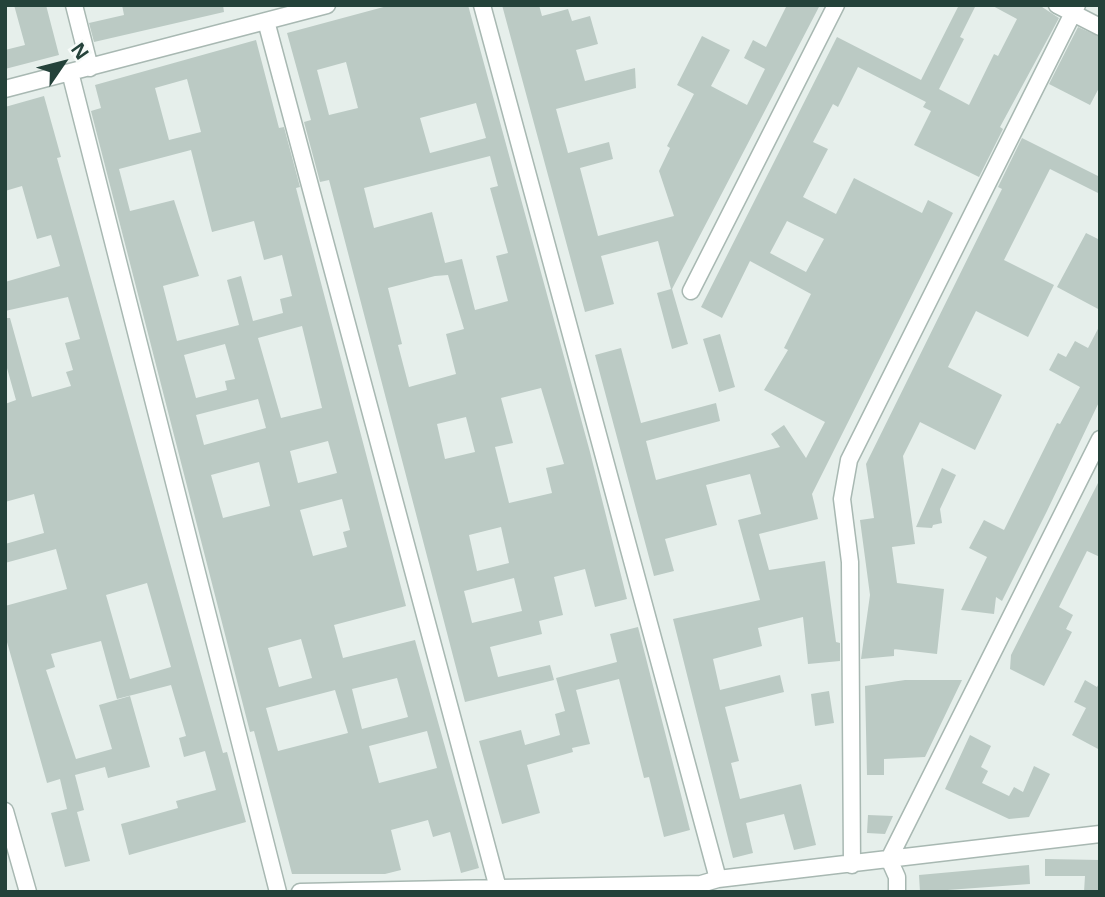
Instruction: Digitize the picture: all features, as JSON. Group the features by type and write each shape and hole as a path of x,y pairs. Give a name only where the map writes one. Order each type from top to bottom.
{"street":[{"path":"74,5 90,68"},
{"path":"5,89 90,68 276,15 327,5"},
{"path":"482,5 718,879"},
{"path":"691,292 836,5"},
{"path":"1057,5 1075,9 1100,27"},
{"path":"852,864 850,562 842,499 849,460 1075,9"},
{"path":"276,15 499,890"},
{"path":"71,72 278,892"},
{"path":"889,859 1100,439"},
{"path":"5,811 28,892"},
{"path":"300,892 701,888 718,879 1100,834"},
{"path":"889,859 897,877 897,892"}],"building":[{"path":"14,5 46,5 59,55 5,69 5,50 25,45"},
{"path":"122,5 223,5 224,12 94,42 89,23 124,15"},
{"path":"391,5 468,5 590,452 627,599 595,607 585,569 554,577 563,615 539,621 542,634 490,647 498,677 550,665 554,680 465,702 329,180 320,182 304,122 311,120 287,33","holes":["346,62 358,108 329,115 317,70","476,103 486,138 430,153 420,118","490,156 498,186 490,188 508,253 496,256 508,301 475,310 462,259 445,263 432,212 374,228 364,188","448,275 464,329 446,334 456,374 409,387 388,288","541,388 564,464 546,468 552,493 509,503 495,447 513,443 501,398","466,417 475,452 445,459 437,424","501,527 509,563 477,571 469,535","514,578 522,611 472,623 464,591"]},
{"path":"502,5 539,5 542,16 568,9 572,21 590,16 598,44 576,50 585,81 635,68 636,88 556,109 568,153 609,142 613,159 580,168 598,236 674,216 659,171 670,148 667,146 694,94 677,85 702,36 730,50 711,86 747,105 765,69 744,58 753,40 766,47 787,5 820,5 672,289 688,344 672,349 657,293 671,289 658,241 601,256 614,304 585,312"},
{"path":"959,5 976,5 960,37 964,39 939,89 969,105 994,54 998,56 1017,19 991,5 1039,5 1059,18 1000,127 1003,129 979,177 914,145 931,111 923,107 926,102 858,67 838,107 833,104 813,142 828,149 803,197 836,214 854,178 922,213 928,200 953,213 812,494 818,519 759,534 769,570 825,561 836,642 840,643 840,661 808,664 803,617 758,628 762,646 713,659 720,690 780,675 784,692 725,707 739,761 731,763 740,799 801,784 816,845 794,850 784,814 746,823 753,853 733,858 673,619 760,600 738,520 761,514 750,474 706,485 717,525 665,539 674,571 654,576 595,355 621,348 641,423 716,403 720,421 646,441 656,480 780,447 771,434 784,425 806,458 825,422 764,390 788,350 784,348 811,294 750,261 722,318 701,307 837,37 921,80","holes":["787,221 824,239 806,272 770,253"]},
{"path":"1078,27 1100,37 1100,86 1090,105 1049,84"},
{"path":"256,40 279,128 284,127 300,187 296,188 406,606 334,625 343,658 415,640 479,868 461,873 450,832 433,837 428,820 391,830 401,870 385,874 292,874 254,731 250,732 91,111 101,108 95,85","holes":["187,79 201,132 169,140 155,88","191,150 212,232 254,221 264,260 282,255 292,296 280,299 283,313 253,321 241,276 227,280 239,325 177,341 163,286 199,276 174,200 130,211 119,169","302,326 322,408 281,418 258,338","225,344 235,379 225,381 227,390 196,398 184,355","258,399 266,428 204,445 196,415","328,441 337,473 298,483 290,451","259,462 270,506 223,518 211,475","342,499 350,530 343,532 347,547 313,556 300,510","301,639 312,678 279,687 268,648","397,678 408,717 362,729 352,689","335,690 348,733 278,751 266,708","427,731 437,768 379,783 369,746"]},
{"path":"44,96 61,157 57,158 223,753 227,752 246,822 129,855 121,824 178,808 176,801 216,790 205,751 184,757 179,738 186,736 171,685 117,699 101,641 51,654 55,667 46,670 76,759 112,749 99,705 130,696 150,767 108,778 105,767 75,775 84,810 77,812 90,861 65,867 51,813 67,809 60,779 47,783 5,635 5,606 67,589 56,549 5,563 5,544 44,533 34,494 5,502 5,404 16,400 5,361 5,318 10,318 32,397 71,386 66,372 73,370 65,343 80,339 68,297 5,311 5,282 60,266 51,235 37,239 22,186 5,191 5,107","holes":["147,583 171,667 130,679 106,595"]},
{"path":"1022,138 1100,177 1100,194 1050,169 1004,260 1054,285 1028,337 976,311 948,367 1002,395 975,450 920,422 903,456 915,544 892,547 897,583 944,589 937,654 894,649 894,656 861,659 870,595 860,520 874,518 866,464 1002,189 998,187"},
{"path":"1086,233 1100,240 1100,310 1057,287"},
{"path":"1100,325 1100,400 1047,511 1002,601 996,597 994,614 961,610 987,557 969,548 984,520 1004,530 1057,423 1060,424 1080,387 1049,370 1058,353 1066,357 1075,341 1088,348"},
{"path":"720,334 735,387 719,392 703,339"},
{"path":"942,468 956,475 940,509 942,523 933,525 932,528 916,527"},
{"path":"1100,479 1100,557 1087,551 1059,607 1073,615 1066,629 1072,632 1044,686 1010,669 1011,655"},
{"path":"638,627 690,830 664,837 649,777 644,778 619,679 576,690 590,744 572,748 573,752 527,765 540,813 502,824 479,741 521,730 525,745 560,735 555,714 565,711 556,678 617,662 610,634"},
{"path":"905,680 962,680 925,757 884,759 884,775 867,775 865,686"},
{"path":"1085,680 1097,687 1100,681 1100,750 1072,735 1086,708 1074,702"},
{"path":"829,691 834,723 815,726 811,694"},
{"path":"970,735 991,746 981,767 988,771 982,783 1009,796 1014,787 1023,792 1034,766 1050,774 1029,817 1009,819 945,789"},
{"path":"868,815 893,816 885,834 867,833"},
{"path":"1045,859 1100,860 1100,892 1084,892 1085,876 1045,876"},
{"path":"1029,865 1030,884 920,892 919,875"}]}
